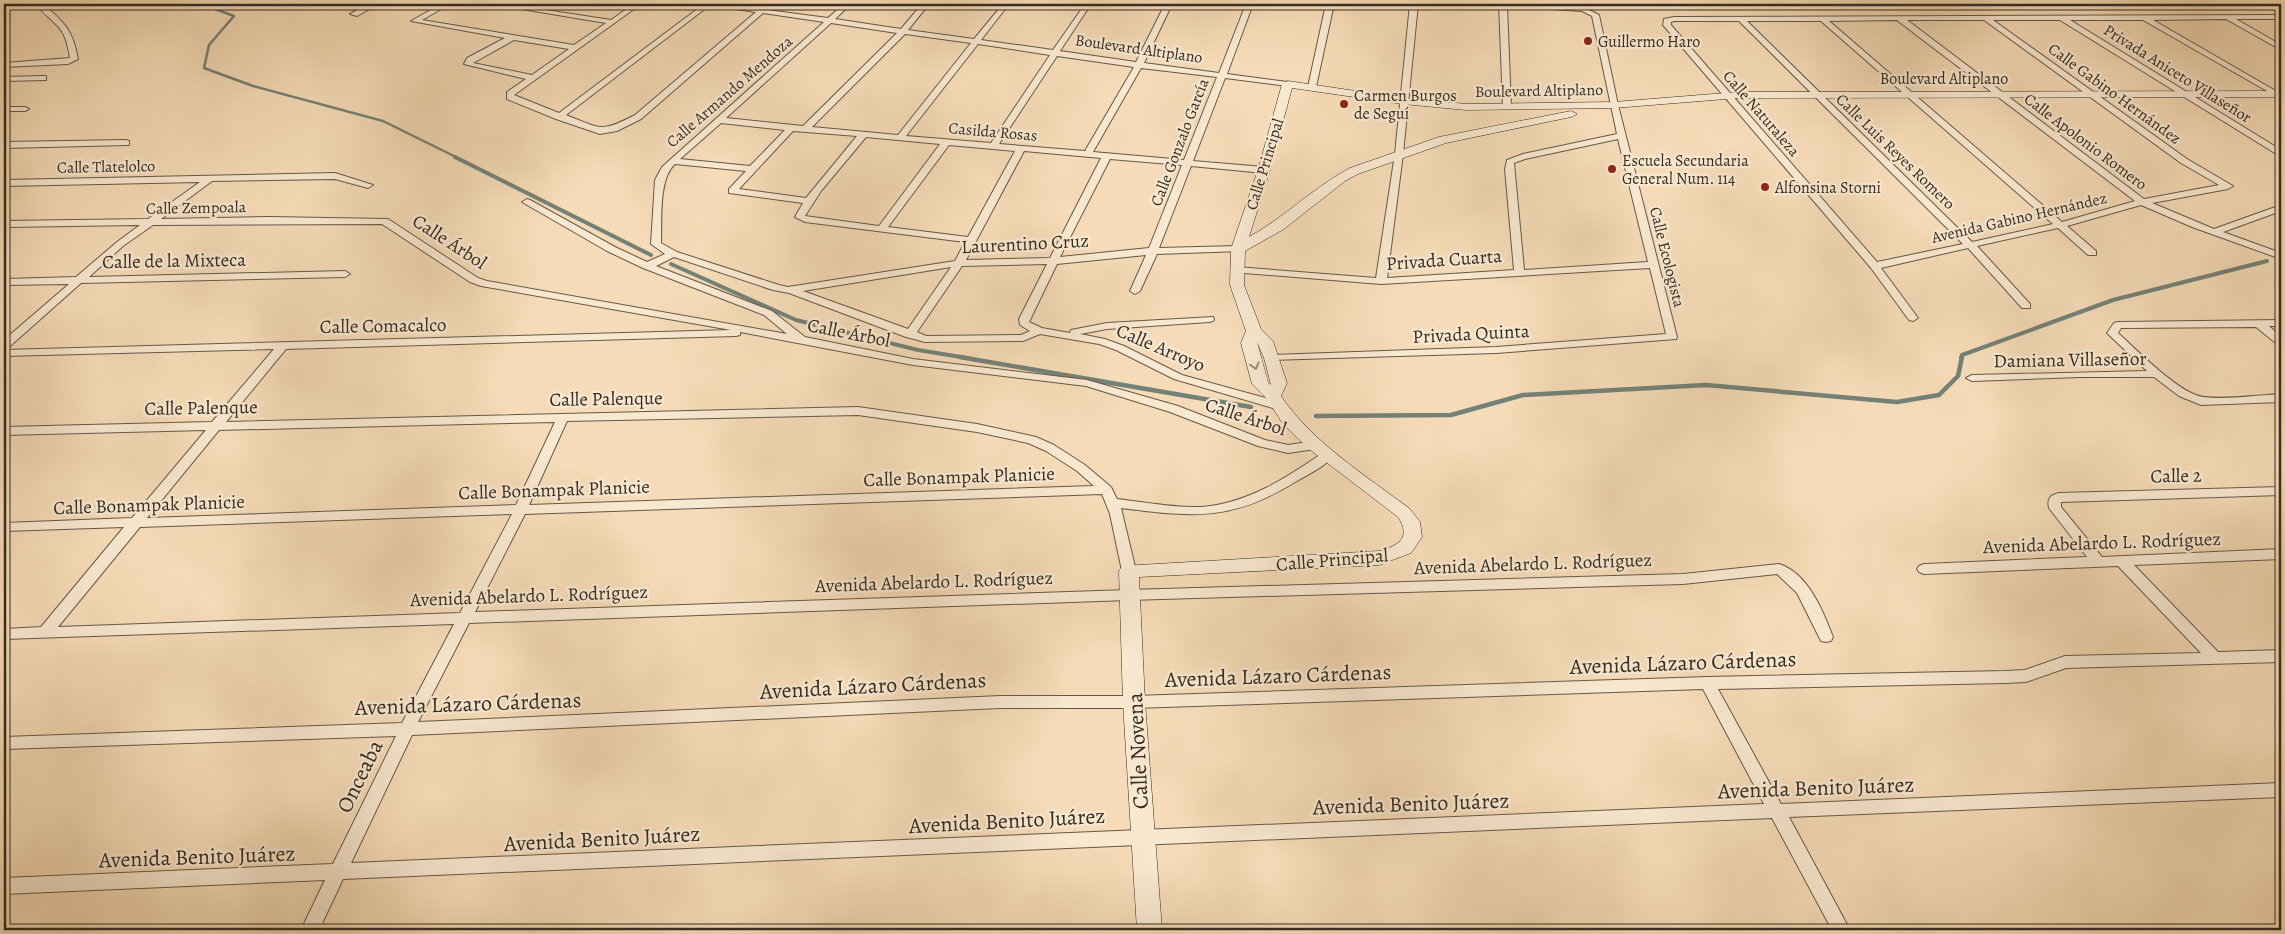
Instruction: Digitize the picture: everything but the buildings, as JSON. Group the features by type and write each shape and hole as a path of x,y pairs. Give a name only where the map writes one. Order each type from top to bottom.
{"street":[{"path":"4,64 68,62 74,59 72,42 63,23 39,4"},
{"path":"354,14 374,4"},
{"path":"446,4 414,21 577,48"},
{"path":"495,4 613,22"},
{"path":"638,4 510,94 510,97 600,131 614,130 638,117 769,4"},
{"path":"559,117 708,4"},
{"name":"Boulevard Altiplano","path":"714,4 1139,65 1312,87 1403,101 1453,106 1614,105 1727,96 1909,94 2279,95"},
{"name":"Calle Armando Mendoza","path":"673,254 656,244 661,174 672,161 848,4"},
{"path":"806,129 903,31 926,4"},
{"path":"901,137 978,42 1006,4"},
{"path":"993,146 1088,4"},
{"path":"1088,155 1139,65 1169,4"},
{"name":"Calle Gonzalo García","path":"1135,290 1153,251 1250,4"},
{"path":"1312,87 1330,4"},
{"path":"1381,281 1400,154 1403,101 1414,4"},
{"path":"1502,4 1507,107"},
{"name":"Calle Ecologista","path":"1502,4 1583,9 1592,11 1595,14 1614,105 1672,337"},
{"path":"2226,17 2281,48"},
{"path":"1742,20 2281,17"},
{"name":"Privada Aniceto Villaseñor","path":"2062,18 2278,152"},
{"path":"2145,18 2279,95"},
{"path":"1823,19 2092,253"},
{"name":"Calle Apolonio Romero","path":"1901,19 2142,202 2214,232 2281,256"},
{"name":"Calle Gabino Hernández","path":"1987,19 2184,161 2228,186"},
{"name":"Calle Naturaleza","path":"1742,20 1667,21 1667,25 1875,266 1913,318"},
{"name":"Calle Luis Reyes Romero","path":"1742,20 1969,244 2026,306"},
{"path":"513,37 470,60 468,64 534,78"},
{"path":"4,72 14,64"},
{"path":"4,79 43,78"},
{"name":"Calle Principal","path":"1276,401 1279,383 1272,358 1266,341 1254,331 1242,302 1237,285 1236,270 1238,249 1264,170 1288,84"},
{"path":"1238,249 1279,226 1347,174 1443,140 1581,112 1600,105"},
{"path":"4,109 25,108"},
{"name":"Casilda Rosas","path":"720,120 1264,170"},
{"path":"791,128 750,169 732,191 809,201"},
{"path":"864,134 809,201 800,214 802,219 971,240"},
{"path":"1519,272 1509,169 1510,162 1523,157 1622,136"},
{"path":"881,230 948,141"},
{"path":"4,145 126,142"},
{"path":"910,334 959,263 1021,148"},
{"path":"1053,261 1107,156"},
{"path":"672,161 750,169"},
{"path":"4,346 120,244 209,179 335,176 368,185"},
{"name":"Calle Tlatelolco","path":"4,182 209,179"},
{"name":"Avenida Gabino Hernández","path":"1875,266 2060,225 2142,202 2228,186"},
{"path":"527,202 611,249 647,266 768,313 804,342"},
{"path":"2214,232 2278,209"},
{"name":"Calle Zempoala","path":"4,224 297,220 374,220 388,222"},
{"name":"Calle Árbol","path":"388,222 474,280 486,284 762,332 804,342 913,362 1087,383 1174,409 1268,444 1288,449 1322,450"},
{"path":"2261,248 2281,244"},
{"name":"Laurentino Cruz","path":"788,290 959,263 1053,261 1153,251 1238,249"},
{"path":"647,266 673,254 788,290 925,340 1022,338 1039,331"},
{"name":"Calle Arroyo","path":"1053,261 1024,319 1028,326 1039,331 1101,341 1178,376 1276,401"},
{"name":"Privada Cuarta","path":"1236,270 1381,281 1655,265"},
{"name":"Calle de la Mixteca","path":"4,282 345,274"},
{"path":"1065,334 1107,326 1209,319"},
{"path":"2156,374 2112,333 2118,324 2281,323"},
{"path":"2260,324 2281,342"},
{"name":"Calle Principal","path":"1129,571 1358,561 1397,554 1408,546 1413,534 1413,523 1408,517 1388,499 1299,432 1276,401 1260,384 1249,343 1254,331"},
{"name":"Calle Comacalco","path":"4,353 762,332"},
{"name":"Privada Quinta","path":"1272,358 1487,350 1672,337"},
{"path":"46,632 137,523 215,425 284,344"},
{"name":"Damiana Villaseñor","path":"1972,378 2080,374 2156,374 2183,394 2201,401 2281,398"},
{"name":"Calle Palenque","path":"4,431 858,411 977,428 1032,440 1050,448 1082,468 1106,490 1114,503 1129,571"},
{"name":"Onceaba","path":"310,930 407,729 521,509 563,417"},
{"path":"1114,503 1182,510 1203,511 1219,509 1280,486 1297,477 1322,450"},
{"name":"Calle Bonampak Planicie","path":"4,527 1106,490"},
{"name":"Calle 2","path":"2099,563 2055,508 2054,501 2059,497 2281,491"},
{"name":"Avenida Abelardo L. Rodríguez","path":"1924,569 2281,554"},
{"path":"2123,562 2214,658"},
{"name":"Avenida Abelardo L. Rodríguez","path":"4,634 1128,595 1683,579 1779,569 1793,578 1816,613 1826,637"},
{"name":"Calle Novena","path":"1129,571 1128,595 1149,930"},
{"name":"Avenida Lázaro Cárdenas","path":"4,743 407,729 1000,702 1134,702 1707,683 2006,677 2032,674 2065,662 2281,656"},
{"path":"1707,683 1774,811 1841,930"},
{"name":"Avenida Benito Juárez","path":"4,886 2281,790"}],"waterway":[{"path":"201,4 234,16 209,45 204,68 253,86 383,121 458,158"},
{"path":"455,157 651,255"},
{"path":"1961,358 1962,355 2113,300 2267,261"},
{"path":"671,264 796,320 918,350 967,358"},
{"path":"960,357 1251,407"},
{"path":"1316,416 1451,415 1523,395 1706,385 1897,402 1939,395 1958,376 1962,357"}],"place":[{"name":"Guillermo Haro","path":"1588,41"},
{"name":"Carmen Burgos de Seguí","path":"1344,104"},
{"name":"Escuela Secundaria General Num. 114","path":"1612,169"},
{"name":"Alfonsina Storni","path":"1765,187"}]}
